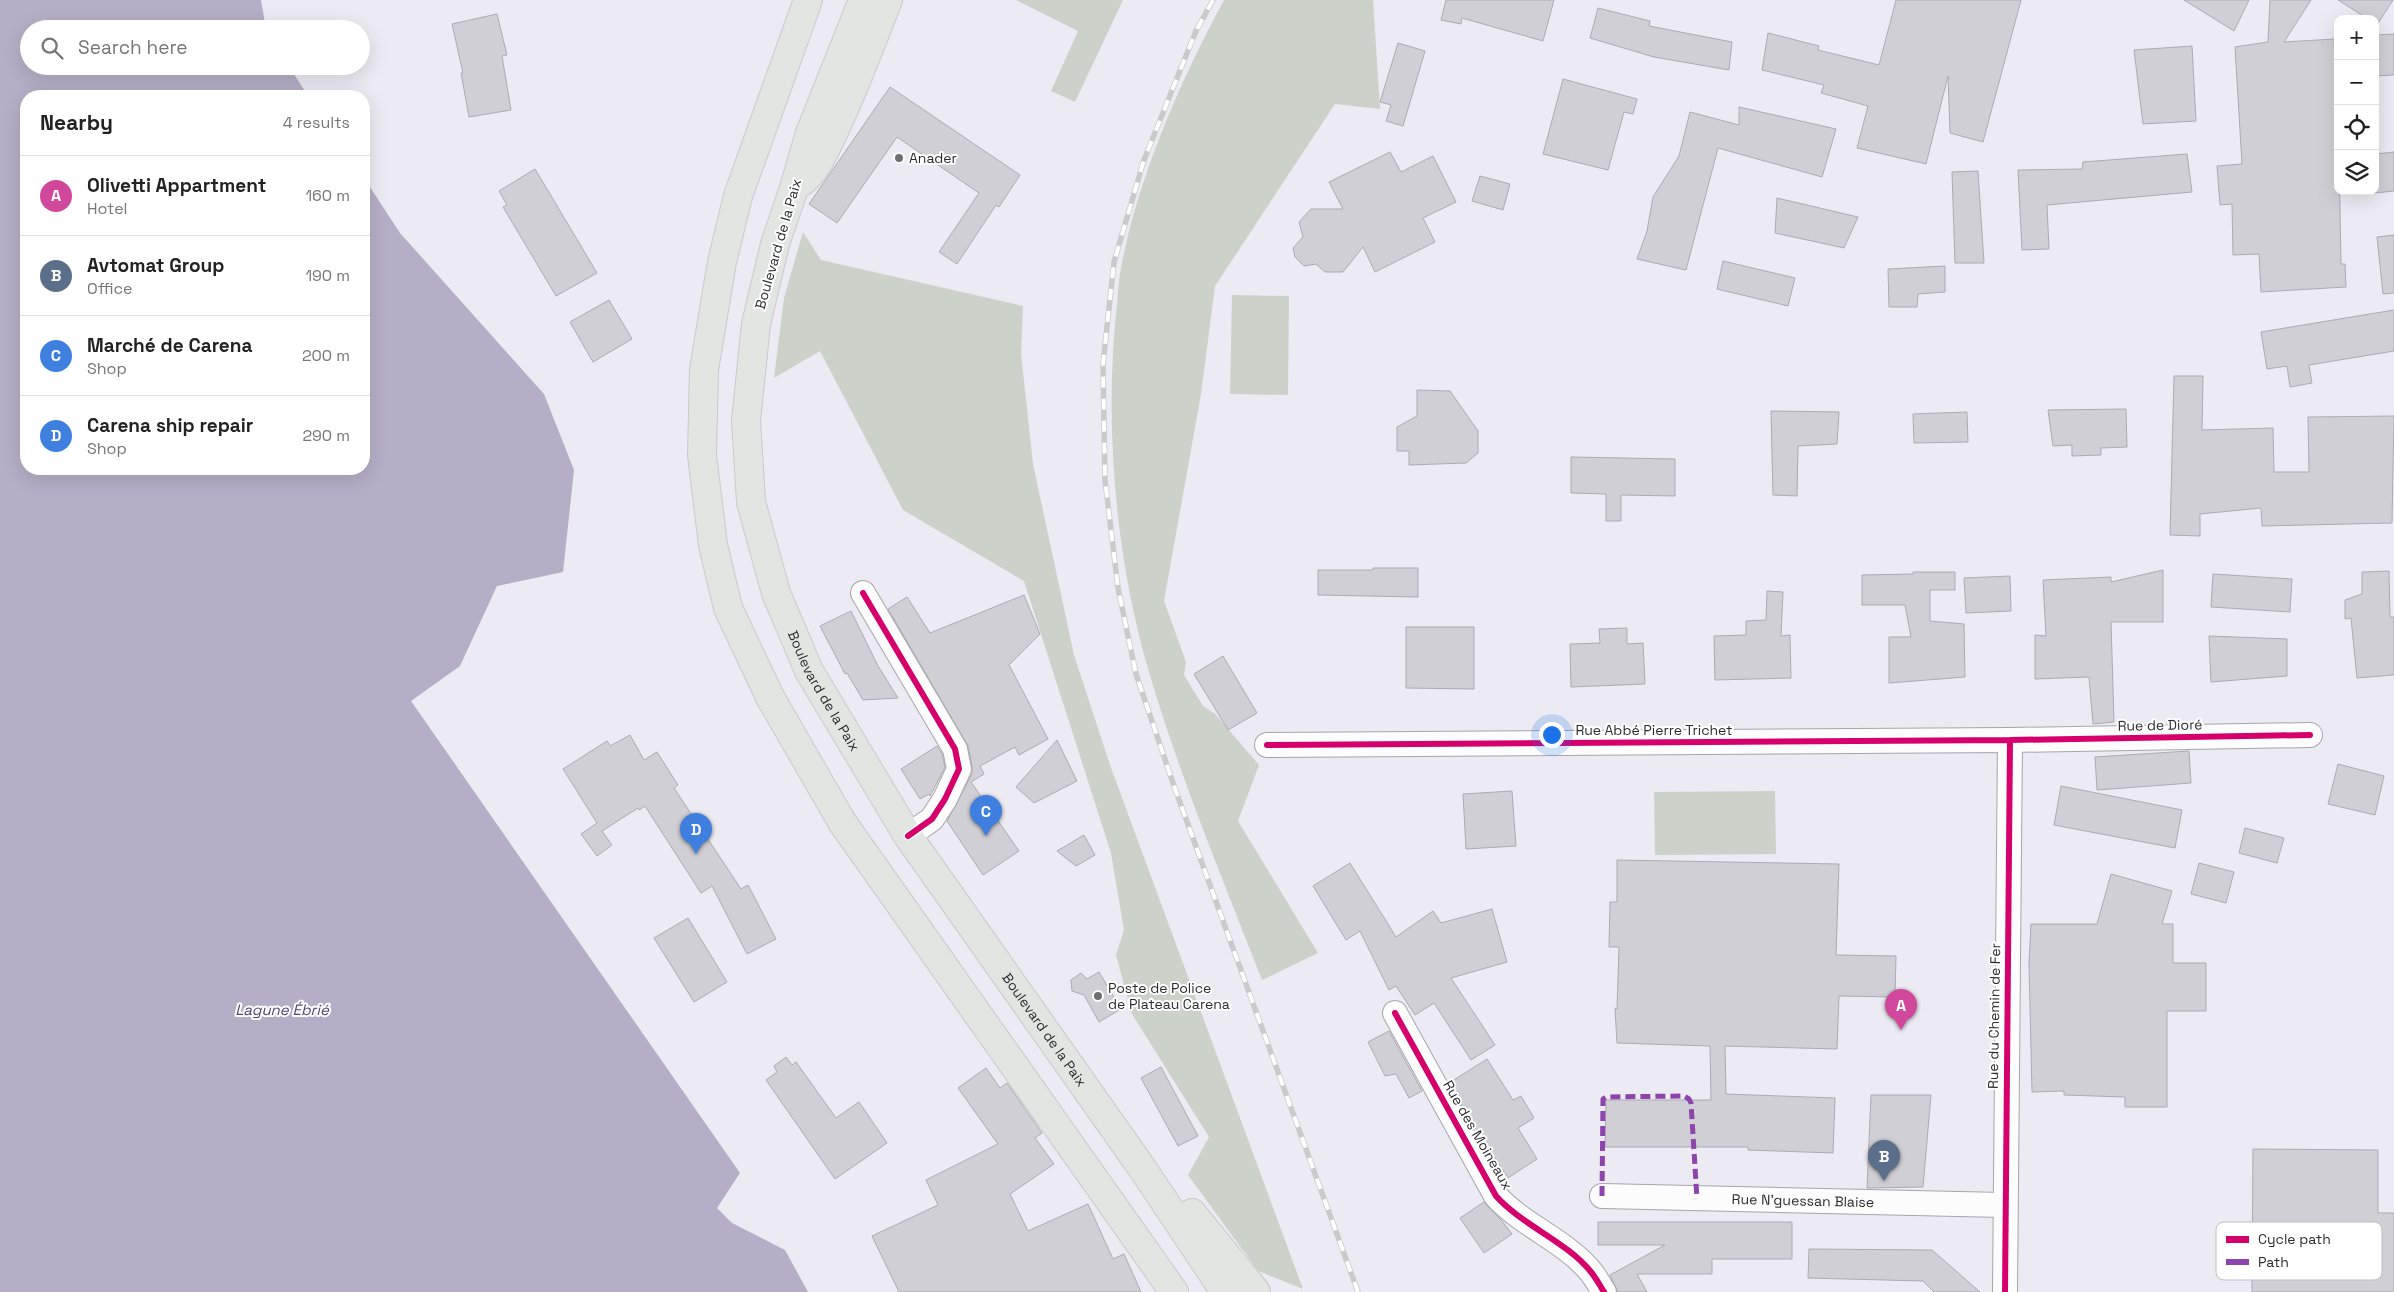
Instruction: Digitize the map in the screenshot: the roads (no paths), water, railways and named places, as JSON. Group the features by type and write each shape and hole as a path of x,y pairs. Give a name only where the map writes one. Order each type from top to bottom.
{"main road":[{"path":"808,0 738,196 722,262 704,370 702,455 713,545 728,608 770,697 842,822 1174,1292"},
{"name":"Boulevard de la Paix","path":"863,0 810,133 775,244 754,333 746,421 751,502 776,593 809,671 908,836 1142,1168 1225,1292"},
{"path":"794,188 811,174 821,158 849,99 888,0"},
{"path":"1142,1168 1163,1182 1185,1204 1256,1292"}],"street":[{"path":"863,593 955,749 958,758 959,769 938,810 932,819 908,836"},
{"name":"Rue de Dioré","path":"2010,740 2310,735"},
{"name":"Rue Abbé Pierre Trichet","path":"1267,745 2010,740"},
{"name":"Rue du Chemin de Fer","path":"2005,1292 2004,1205 2010,740"},
{"name":"Rue des Moineaux","path":"1395,1013 1496,1196 1511,1212 1573,1256 1590,1271 1604,1292"},
{"name":"Rue N'guessan Blaise","path":"1602,1196 2004,1205"}],"water":[{"name":"Lagune Ébrié","path":"0,0 261,0 264,20 20,20 20,75 295,75 304,90 20,90 20,475 370,475 370,187 400,233 544,394 574,470 563,572 497,586 460,666 411,701 740,1173 717,1208 732,1223 785,1250 808,1292 0,1292"}],"railway":[{"path":"1213,0 1196,31 1144,160 1114,262 1103,364 1105,480 1118,588 1136,674 1174,786 1358,1292"}],"place":[{"name":"Anader","path":"899,158"},
{"name":"Marché de Carena","path":"986,836"},
{"name":"Carena ship repair","path":"696,854"},
{"name":"Poste de Police de Plateau Carena","path":"1098,996"},
{"name":"Olivetti Appartment","path":"1901,1030"},
{"name":"Avtomat Group","path":"1884,1181"}]}
